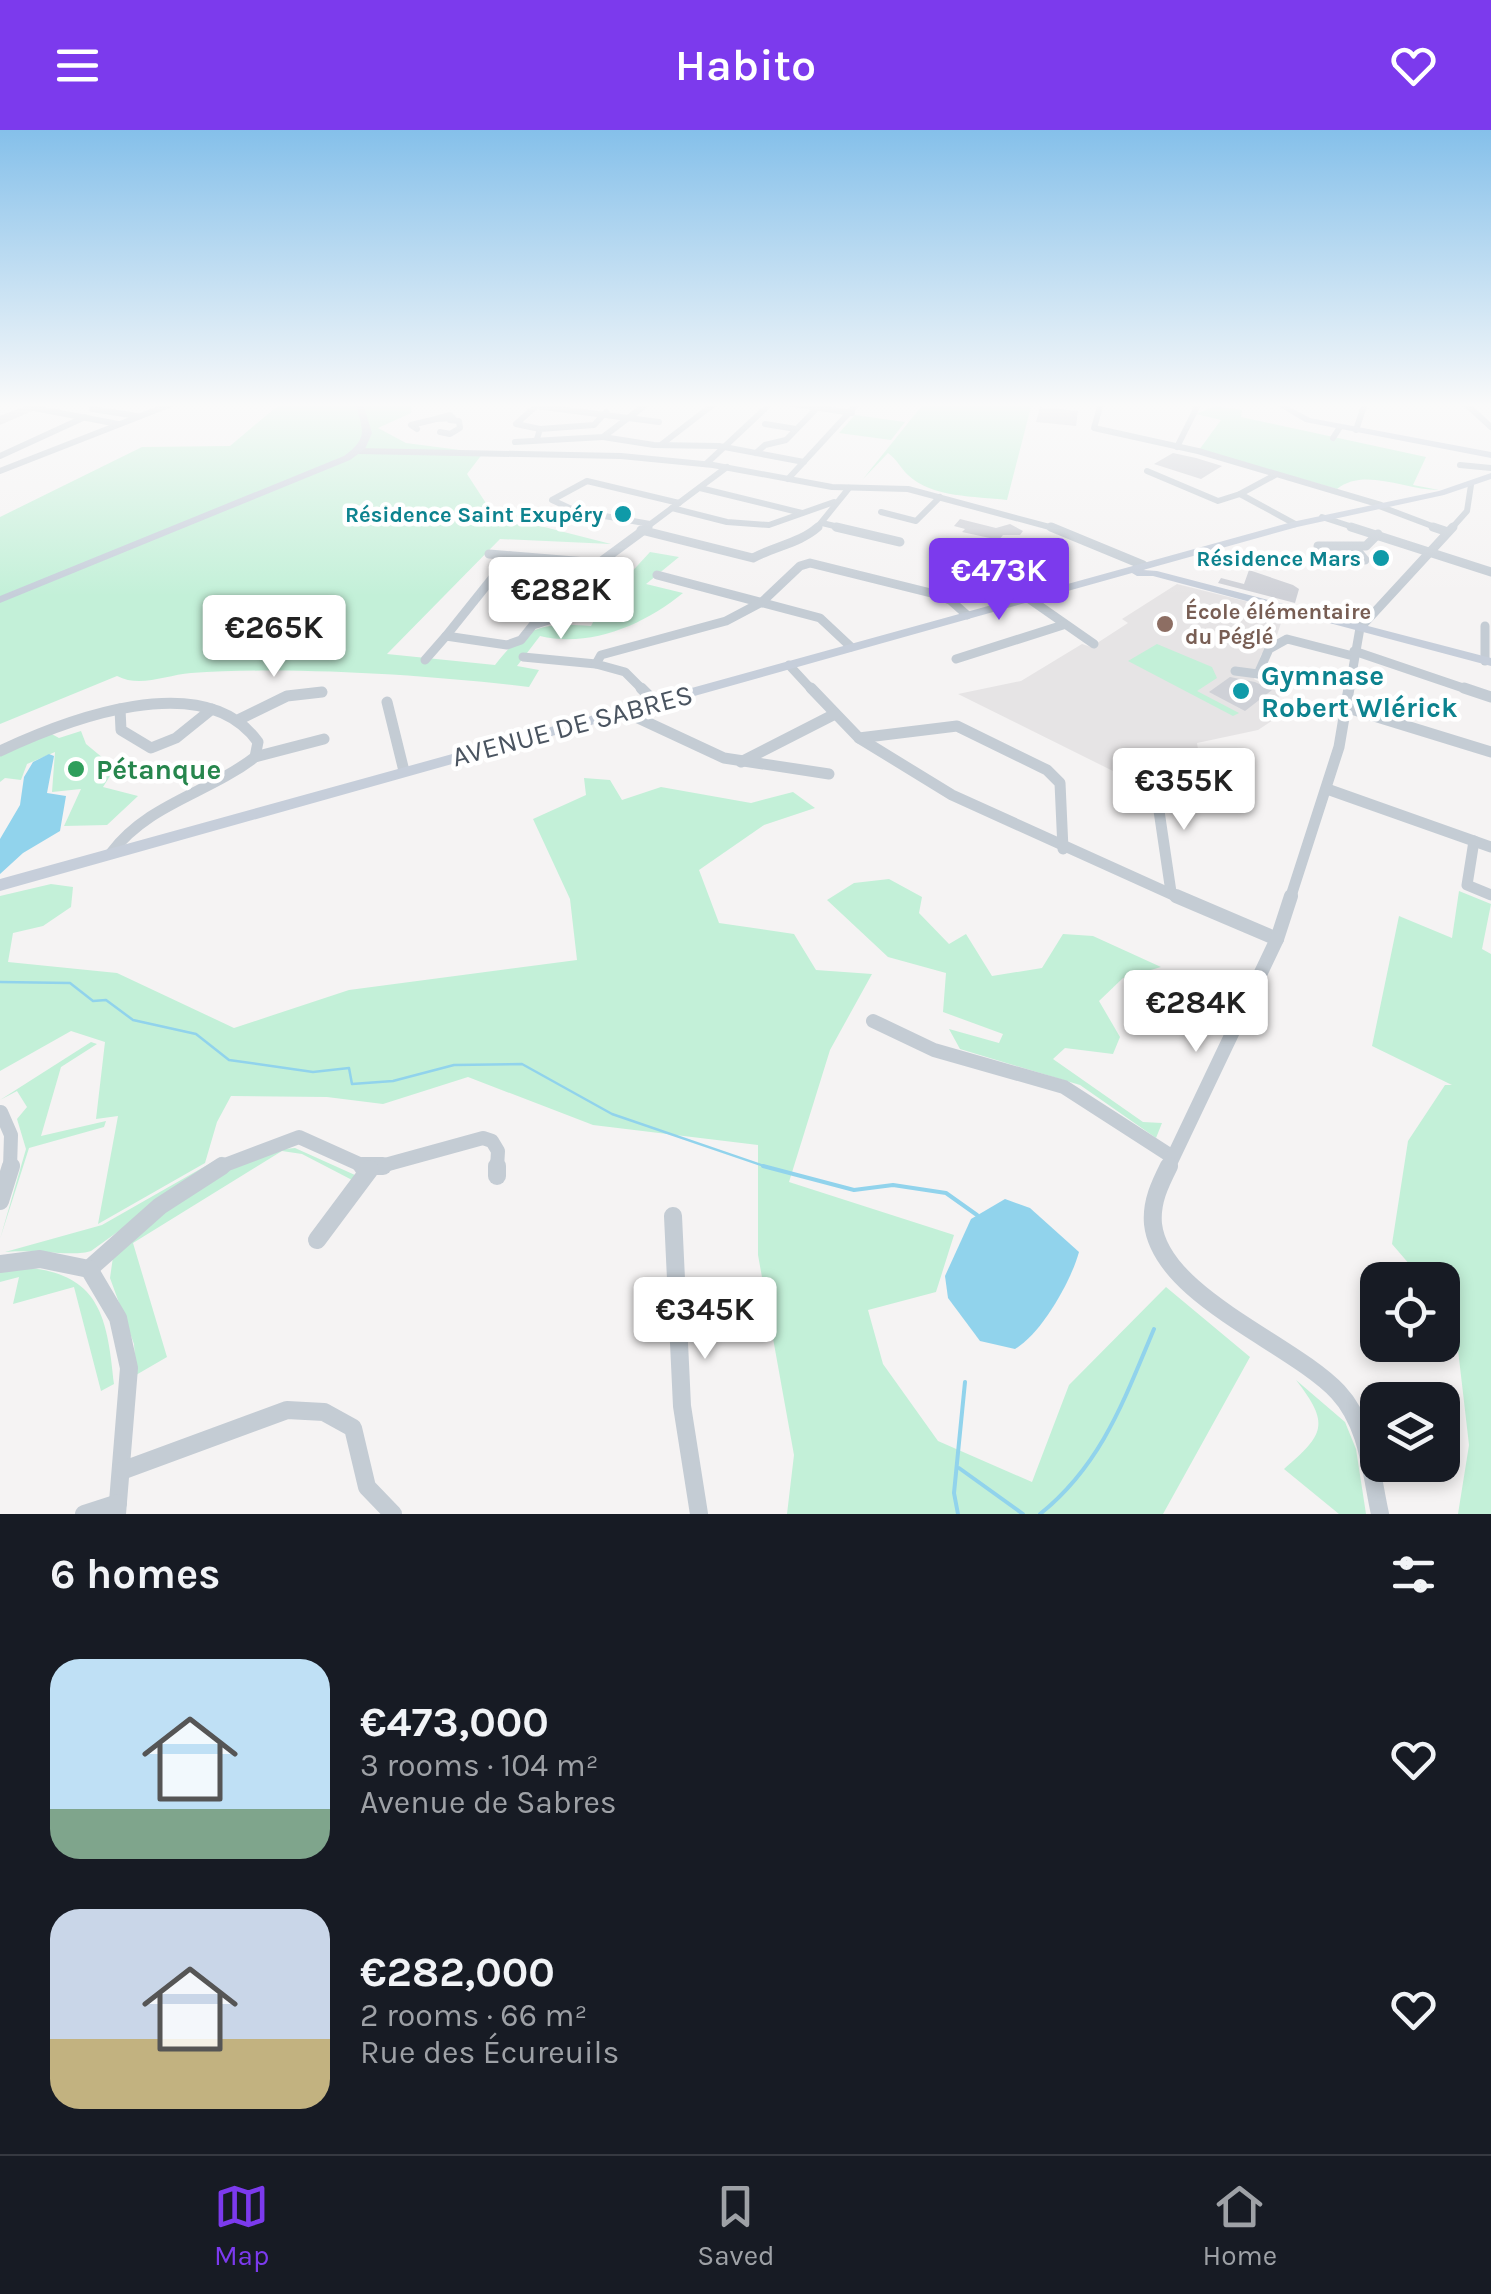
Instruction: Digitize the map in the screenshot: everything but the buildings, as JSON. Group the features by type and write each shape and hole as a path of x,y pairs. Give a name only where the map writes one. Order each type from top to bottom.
{"main road":[{"path":"0,600 322,468"},
{"path":"1148,569 1294,524 1471,485 1491,476"},
{"path":"1148,569 1488,662"},
{"name":"AVENUE DE SABRES","path":"0,885 1118,572 1148,569"}],"street":[{"path":"446,636 515,643 533,625 560,616 599,563 727,468 825,486 900,488 940,497 1050,526 1148,569"},
{"path":"790,477 796,468"},
{"path":"1250,468 1380,505 1446,531"},
{"path":"1146,472 1218,500 1240,494 1275,475"},
{"path":"650,524 576,511 552,500 587,481 754,527 786,523 802,512 834,502 848,488"},
{"path":"1380,1514 1364,1432 1338,1392 1199,1292 1166,1260 1154,1226 1154,1195 1277,939 1327,789 1348,708 1360,628 1427,549 1467,511 1471,485"},
{"path":"700,488 802,512"},
{"path":"1240,494 1294,524"},
{"path":"868,534 884,513 916,521 940,497"},
{"path":"642,530 748,559 777,545 800,541 833,513 834,502"},
{"path":"1322,518 1491,572"},
{"path":"822,523 900,542"},
{"path":"1354,546 1366,560 1326,557 1318,548 1322,545 1368,546 1378,534"},
{"path":"489,554 599,563"},
{"path":"426,660 510,556"},
{"path":"596,664 604,654 718,625 762,602 800,566 810,563 932,593 950,600 967,615"},
{"path":"658,574 822,619 851,647"},
{"path":"1028,598 1094,644"},
{"path":"956,659 1063,625"},
{"path":"1484,626 1488,662"},
{"path":"1236,670 1258,674 1268,649 1287,639 1354,654 1491,696"},
{"path":"523,657 596,664 625,672 655,702"},
{"path":"789,665 859,738 952,794 1063,848 1277,939"},
{"path":"240,718 287,696 322,692"},
{"path":"386,702 404,771"},
{"path":"1348,708 1491,752"},
{"path":"120,709 121,730 150,748 176,738 212,710"},
{"path":"0,751 54,725 120,709 212,710 240,718 258,742 255,758"},
{"path":"623,711 740,762 830,774"},
{"path":"740,762 835,714"},
{"path":"859,738 957,726 1047,770 1060,783 1063,848"},
{"path":"111,853 122,836 153,809 226,777 255,758 324,740"},
{"path":"1150,785 1158,804 1171,892"},
{"path":"1327,789 1491,844"},
{"path":"1474,841 1467,885 1482,893"},
{"path":"873,1021 896,1038 1048,1080 1098,1104 1171,1156"},
{"path":"0,1112 14,1135 16,1153 0,1201"},
{"path":"89,1269 139,1221 184,1188 222,1164 278,1141 300,1137 370,1170"},
{"path":"317,1240 370,1170 483,1138 498,1151 498,1176"},
{"path":"673,1216 682,1406 698,1514"},
{"path":"0,1264 40,1259 89,1269 118,1318 129,1368 124,1470 117,1509 84,1514"},
{"path":"124,1470 286,1410 324,1412 353,1428 366,1487 394,1514"}],"shaded area":[{"path":"1177,584 1285,611 1276,638 1261,655 1254,679 1280,692 1273,720 1258,730 1197,743 1204,786 1113,771 958,694 1021,681 1082,644 1091,647 1128,623 1122,619"}],"green space":[{"path":"100,468 472,468 467,474 493,514 611,544 500,539 387,654 495,665 516,642 537,629 591,626 603,603 650,552 679,557 646,584 683,593 651,615 616,631 578,639 540,636 517,666 539,670 529,687 316,671 191,673 144,681 117,676 0,724 0,517"},
{"path":"902,468 1015,468 1007,500 954,495 929,488"},
{"path":"1261,468 1421,468 1413,485 1439,490 1372,480 1348,483 1337,489"},
{"path":"1157,644 1212,667 1217,678 1197,691 1239,713 1233,716 1128,661"},
{"path":"81,731 86,744 115,768 103,787 138,796 107,825 64,826 81,789 52,792 55,752 27,764 21,780 5,778 0,782 0,756 48,732 59,738"},
{"path":"584,778 610,780 622,800 661,787 751,803 793,792 815,808 764,825 699,870 719,923 794,934 816,970 872,974 830,1050 789,1182 954,1235 936,1292 868,1310 883,1364 938,1441 1032,1482 1069,1385 1166,1287 1250,1357 1163,1514 787,1514 794,1455 758,1255 758,1145 593,1125 468,1077 383,1104 327,1097 231,1096 217,1122 205,1163 98,1224 118,1116 96,1119 105,1042 71,1031 0,1071 0,896 51,884 73,887 71,907 43,926 13,933 8,962 117,973 234,1028 349,990 577,960 570,899 533,819 586,795"},
{"path":"889,879 922,897 919,913 949,944 966,934 992,976 1042,968 1063,934 1093,936 1161,967 1123,978 1099,1001 1120,1037 1113,1054 1065,1048 1053,1059 1143,1122 1162,1123 1156,1138 1080,1085 960,1049 949,1029 999,1043 1003,1034 943,1012 946,973 888,957 827,900 854,883"},
{"path":"1459,891 1491,904 1482,949 1491,954 1491,1514 1458,1514 1469,1445 1459,1362 1460,1262 1408,1262 1392,1244 1408,1141 1445,1085 1452,1085 1372,1046 1399,916 1452,938"},
{"path":"91,1042 97,1044 61,1067 41,1136 106,1121 104,1127 29,1148 0,1239 26,1149 17,1119 27,1107 17,1091 0,1100"},
{"path":"295,1148 355,1175 354,1181 302,1154 282,1151 133,1243 167,1357 136,1375 134,1344 110,1278 113,1257 175,1204 220,1173 269,1152"},
{"path":"223,1156 91,1251 5,1252 102,1225"},
{"path":"22,1267 48,1271 83,1288 102,1318 114,1384 101,1391 74,1287 13,1304 19,1277 0,1282 0,1271"},
{"path":"1296,1380 1345,1422 1356,1449 1366,1514 1339,1514 1284,1469 1308,1447 1318,1428 1318,1418"}],"water":[{"path":"49,754 54,756 47,793 66,796 60,831 23,853 0,874 0,839 20,805 24,777 33,762"},
{"path":"1005,1199 1030,1208 1079,1252 1054,1305 1035,1331 1015,1349 980,1341 948,1298 945,1276 971,1219"}],"waterway":[{"path":"0,982 70,983 93,1001 106,1000 133,1020 196,1034 229,1060 313,1072 349,1068 352,1084 393,1081 454,1065 522,1064 612,1114 768,1167"},
{"path":"763,1166 768,1167"},
{"path":"768,1167 854,1190 893,1185 946,1193 977,1215"},
{"path":"1040,1514 1080,1474 1095,1452 1121,1406 1154,1329"},
{"path":"958,1514 954,1493 965,1382"},
{"path":"959,1468 1023,1514"}],"place":[{"name":"Résidence Saint Exupéry","path":"623,514"},
{"name":"Résidence Mars","path":"1381,558"},
{"name":"École élémentaire du Péglé","path":"1165,624"},
{"name":"Gymnase Robert Wlérick","path":"1241,691"},
{"name":"Pétanque","path":"76,769"}]}
